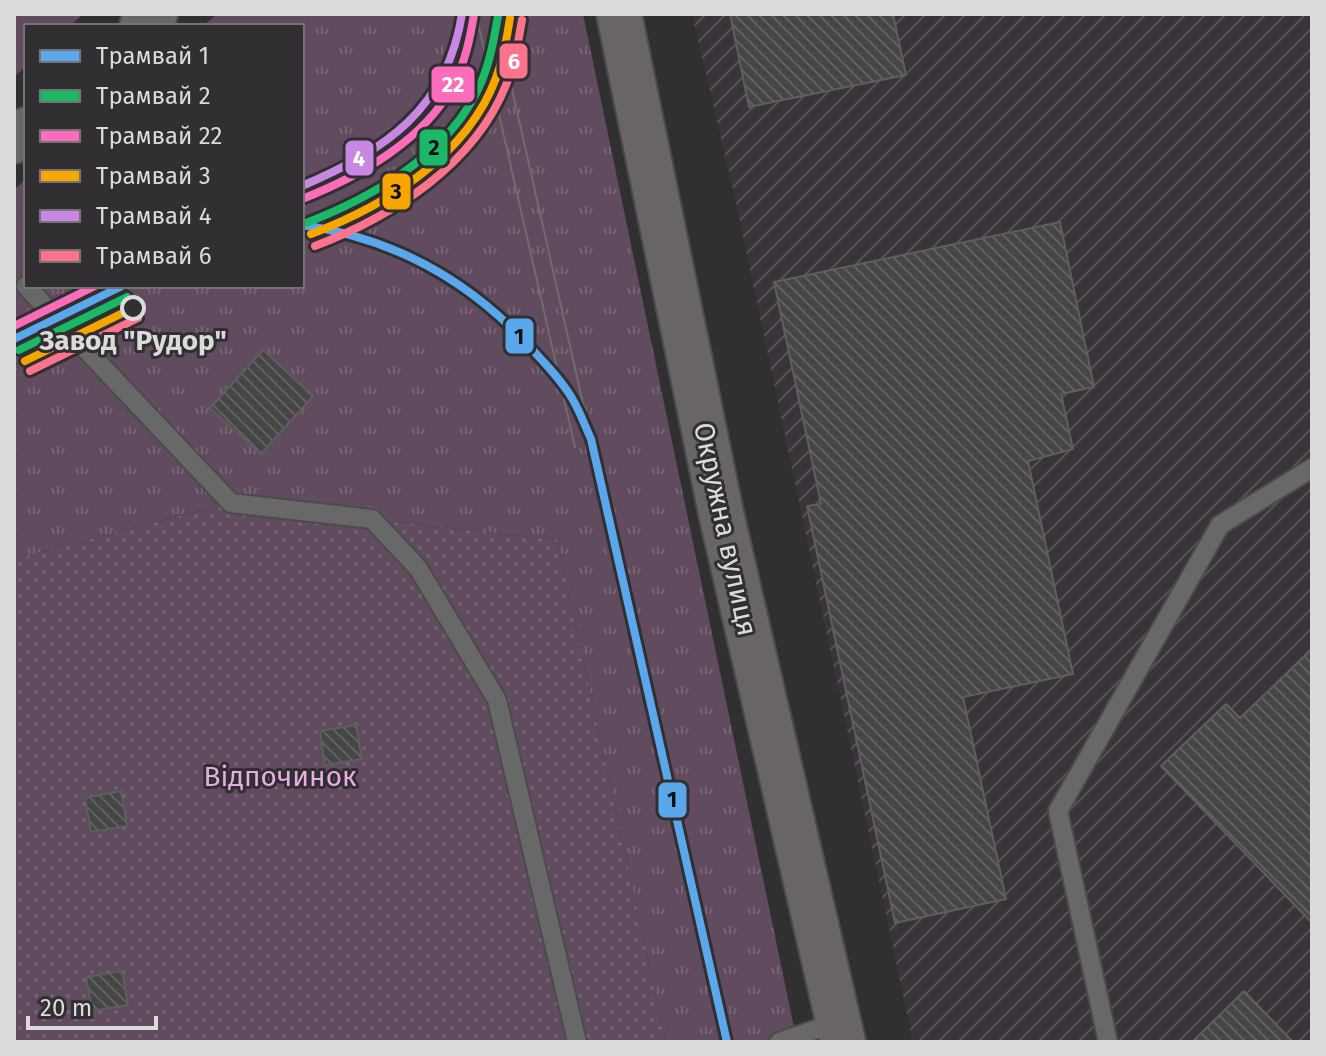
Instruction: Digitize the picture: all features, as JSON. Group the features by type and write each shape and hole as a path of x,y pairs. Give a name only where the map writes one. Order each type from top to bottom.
{"main road":[{"name":"Окружна вулиця","path":"619,14 721,513 841,1032"}],"lane":[{"path":"28,288 231,503 372,519 418,568 497,700 577,1042"},
{"path":"1108,1042 1058,811 1220,525 1312,468"},
{"path":"779,1042 841,1032"}],"shaded area":[{"path":"692,14 1312,14 1312,1042 913,1042 735,198"}],"green space":[{"path":"14,14 83,14 72,24 24,24 24,68 14,77"},
{"path":"217,14 583,14 797,1042 666,1042 557,540 231,503 14,559 14,190 24,181 24,288 304,288 304,24 205,24"},
{"name":"Відпочинок","path":"231,503 557,540 666,1042 14,1042 14,559"}],"building":[{"path":"730,14 893,14 906,75 749,107"},
{"path":"1060,222 1094,387 1061,394 1073,449 1028,461 1073,674 963,697 1006,899 895,923 807,506 821,504 774,282"},
{"path":"263,350 313,396 261,454 210,408"},
{"path":"1312,649 1312,923 1161,766 1226,704 1240,718"},
{"path":"356,725 362,759 325,765 320,731"},
{"path":"121,791 127,826 91,832 85,798"},
{"path":"122,971 128,1005 92,1011 86,977"},
{"path":"1244,991 1293,1042 1192,1042"}],"tram line":[{"name":"4","path":"304,185 360,157 408,122 427,101 442,76 454,47 462,14"},
{"name":"22","path":"304,198 367,168 425,123 441,105 457,77 474,14"},
{"path":"476,14 575,447"},
{"path":"495,14 591,439"},
{"name":"2","path":"306,223 377,189 442,140 459,121 483,79 498,16"},
{"name":"3","path":"311,234 394,193 444,154 483,106 496,78 510,18"},
{"name":"6","path":"315,246 401,203 428,184 474,140 492,114 506,85 522,20"},
{"name":"1","path":"304,225 367,240 398,252 455,282 506,323 530,347 553,372 576,405 591,439 727,1042"},
{"name":"22","path":"14,326 91,288"},
{"name":"1","path":"14,339 118,288"},
{"name":"2","path":"19,350 127,297"},
{"name":"3","path":"25,361 133,308"},
{"name":"6","path":"30,371 138,318"}],"place":[{"name":"Завод \"Рудор\"","path":"133,308"}]}
